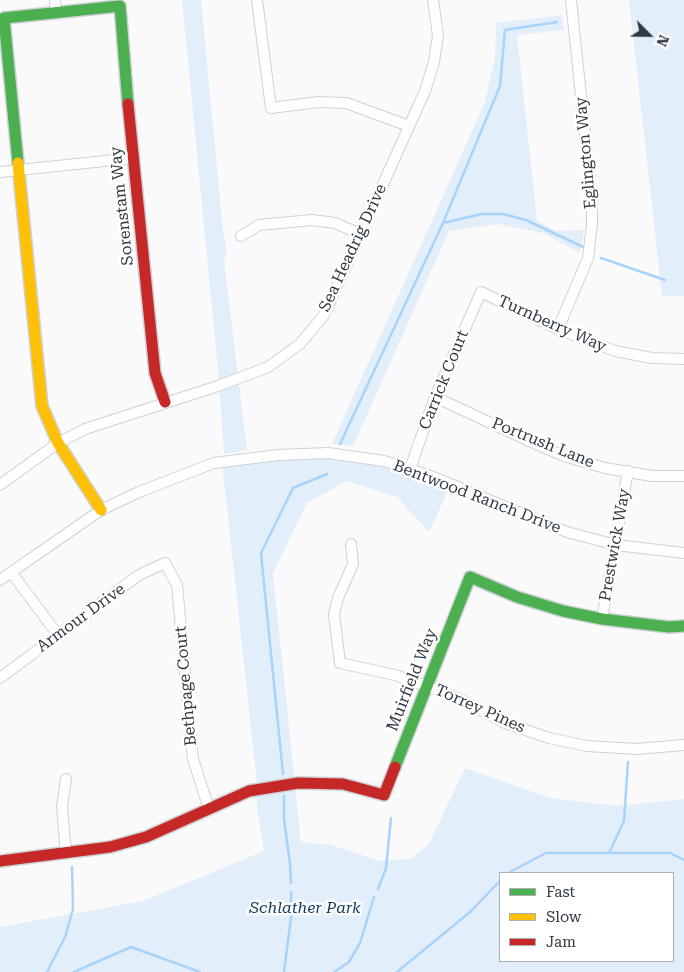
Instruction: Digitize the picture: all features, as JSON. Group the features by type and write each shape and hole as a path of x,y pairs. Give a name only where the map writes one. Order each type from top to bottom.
{"street":[{"path":"257,0 272,108 318,102 346,104 409,126"},
{"name":"Sea Headrig Drive","path":"0,485 58,443 84,429 218,386 268,367 300,344 324,315 425,91 434,62 438,35 433,0"},
{"name":"Eglington Way","path":"558,329 588,258 592,224 592,202 571,0"},
{"path":"56,6 4,18 42,406 58,443 101,510"},
{"name":"Sorenstam Way","path":"56,6 120,6 154,373 166,402"},
{"path":"0,172 133,158"},
{"path":"241,236 259,225 312,220 335,223 360,234"},
{"name":"Turnberry Way","path":"481,292 558,329 615,351 652,358 684,359"},
{"name":"Carrick Court","path":"410,470 435,397 481,292"},
{"name":"Portrush Lane","path":"435,397 564,456 605,468 652,476 684,476"},
{"name":"Bentwood Ranch Drive","path":"0,580 101,510 139,492 214,464 278,455 328,453 384,461 441,480 567,532 616,545 684,553"},
{"name":"Prestwick Way","path":"602,619 628,471"},
{"name":"Torrey Pines","path":"351,544 353,564 338,598 334,614 340,663 395,675 427,686 460,699 505,723 549,738 587,746 636,749 684,745"},
{"name":"Armour Drive","path":"0,678 140,575 165,564"},
{"name":"Bethpage Court","path":"165,564 177,586 193,759 209,809"},
{"path":"11,572 58,635"},
{"name":"Muirfield Way","path":"209,809 249,791 298,783 343,784 384,795 470,577 517,597 563,611 602,619"},
{"path":"602,619 669,627 684,626"},
{"path":"66,780 62,807 66,853"},
{"path":"0,861 110,847 146,837 209,809"}],"green space":[{"path":"182,0 201,0 223,232 227,250 224,261 247,450 224,454 218,369"},
{"path":"629,0 684,0 684,296 662,296"},
{"path":"562,15 564,30 517,35 537,221 556,231 584,230 580,253 543,233 498,224 449,231 353,446 332,444 485,102 495,57 496,23"},
{"name":"Schlather Park","path":"278,455 384,461 451,484 429,532 397,497 347,481 307,503 273,573 301,843 328,844 380,861 410,859 429,844 465,768 550,798 617,806 684,799 684,972 0,972 0,927 143,901 264,851 257,807 257,783 222,462"}],"waterway":[{"path":"340,444 443,223 500,86 505,30 557,22"},
{"path":"443,223 482,214 503,214 526,220 583,247"},
{"path":"601,258 665,280"},
{"path":"283,774 261,553 293,488 327,474"},
{"path":"609,853 624,821 628,762"},
{"path":"284,796 284,819 291,883"},
{"path":"378,889 386,868 391,818"},
{"path":"510,872 546,853 670,853 684,860"},
{"path":"47,972 65,937 73,909 72,867"},
{"path":"397,972 470,912 499,882"},
{"path":"284,972 291,918 291,892"},
{"path":"334,972 349,962 360,943 374,897"},
{"path":"74,972 131,947 200,972"}],"traffic: fast":[{"path":"18,163 4,18 120,6 128,104"},
{"path":"395,767 470,577 517,597 563,611 602,619 669,627 684,626"}],"traffic: slow":[{"path":"18,163 42,406 58,443 101,510"}],"traffic: jam":[{"path":"128,104 155,373 165,402"},
{"path":"0,861 110,847 146,837 249,791 298,783 343,784 384,795 395,767"}]}
